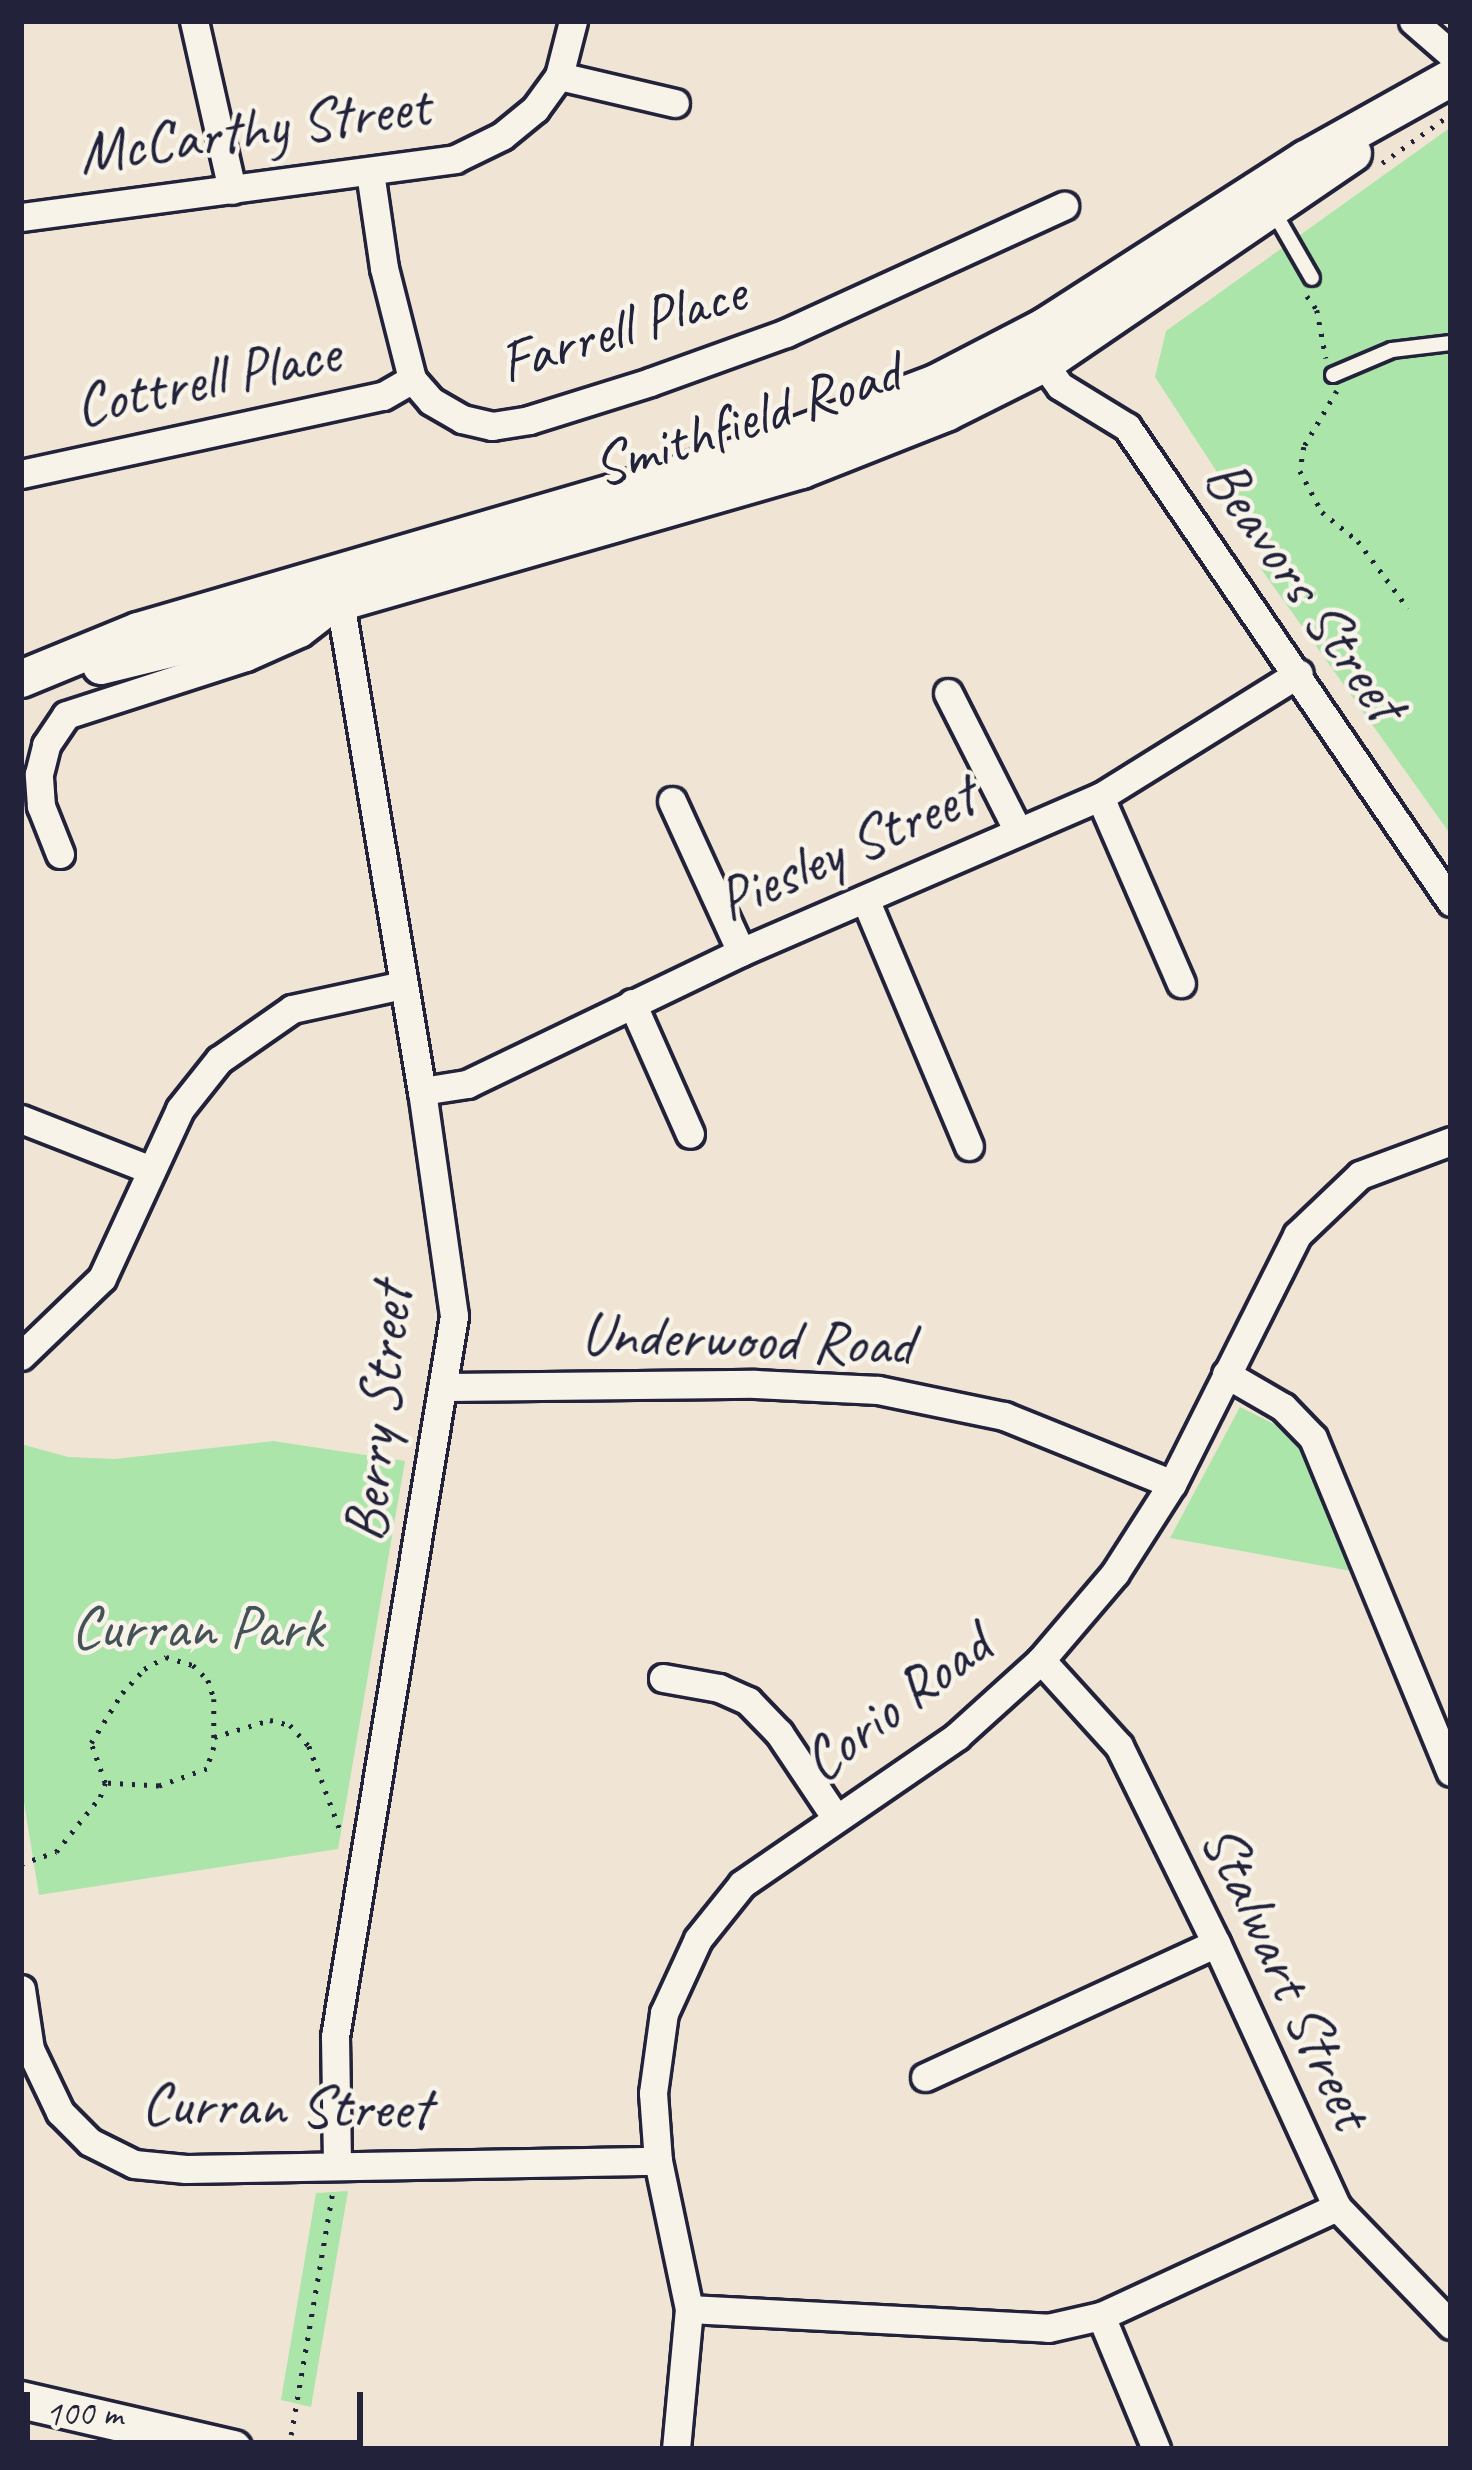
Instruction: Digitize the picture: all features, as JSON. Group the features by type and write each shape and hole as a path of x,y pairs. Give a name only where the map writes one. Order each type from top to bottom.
{"main road":[{"name":"Smithfield Road","path":"24,678 72,691 340,602 802,470 946,413 1044,364 1274,212 1437,87"},
{"name":"Smithfield Road","path":"24,678 121,638 755,451 936,383 1004,350 1317,152 1437,87"},
{"path":"755,451 833,442 1018,359 1044,364 1048,347 1153,275 1204,223"},
{"path":"121,638 186,631 315,595 340,602 357,583 483,541 531,514"},
{"path":"21,2400 233,2449"}],"street":[{"path":"194,21 232,190"},
{"name":"McCarthy Street","path":"21,217 455,159 502,136 535,109 559,76 573,21"},
{"path":"1413,21 1451,54"},
{"path":"559,76 675,103"},
{"name":"Farrell Place","path":"370,172 383,268 412,379 431,401 462,419 492,426 529,420 786,333 1064,206"},
{"name":"Beavors Street","path":"1044,364 1060,386 1126,427 1299,673 1451,902"},
{"name":"Cottrell Place","path":"21,474 383,396 412,379"},
{"name":"Berry Street","path":"337,2165 335,2036 446,1387 453,1288 340,602"},
{"name":"Piesley Street","path":"422,1091 467,1084 741,952 1100,796 1299,673"},
{"path":"60,854 41,806 39,774 72,691"},
{"path":"947,693 1018,831"},
{"path":"1100,796 1181,983"},
{"path":"672,801 741,952"},
{"path":"865,899 969,1146"},
{"path":"21,1356 102,1277 180,1109 238,1042 292,1009 403,985"},
{"path":"632,1003 691,1134"},
{"path":"21,1119 151,1170"},
{"name":"Corio Road","path":"676,2449 688,2309 658,2161 656,2045 682,1968 742,1884 958,1736 1041,1660 1115,1573 1172,1484 1282,1257 1316,1212 1360,1175 1451,1141"},
{"path":"1226,1374 1283,1407 1313,1438 1451,1772"},
{"name":"Underwood Road","path":"446,1387 754,1384 878,1390 1004,1416 1172,1484"},
{"name":"Stalwart Street","path":"1041,1660 1119,1746 1216,1942 1336,2207 1451,2325"},
{"path":"663,1678 719,1688 748,1701 779,1732 836,1818"},
{"path":"926,2077 1216,1942"},
{"name":"Curran Street","path":"21,1989 25,2049 60,2112 109,2155 186,2169 658,2161"},
{"path":"688,2309 990,2329 1048,2328 1101,2316 1336,2207"},
{"path":"1101,2316 1156,2449"}],"lane":[{"path":"1274,212 1307,282"},
{"path":"1333,375 1392,350 1451,343"}],"path":[{"path":"1307,282 1317,310 1320,346 1338,388 1304,447 1300,471 1322,512 1358,541 1408,608"},
{"path":"21,1864 56,1852 100,1797 105,1783 92,1743 103,1718 144,1669 166,1657 193,1664 208,1680 214,1699 214,1737 207,1769 182,1782 105,1783"},
{"path":"214,1737 270,1720 290,1726 309,1746 346,1839"},
{"path":"291,2434 337,2165"}],"green space":[{"path":"1451,127 1451,835 1259,566 1277,564 1155,377 1166,331"},
{"path":"1240,1407 1290,1432 1312,1457 1351,1571 1170,1538"},
{"name":"Curran Park","path":"273,1441 405,1461 338,1849 39,1895 21,1784 21,1444 68,1457 115,1459"},
{"path":"348,2191 311,2407 281,2400 316,2193"}]}
